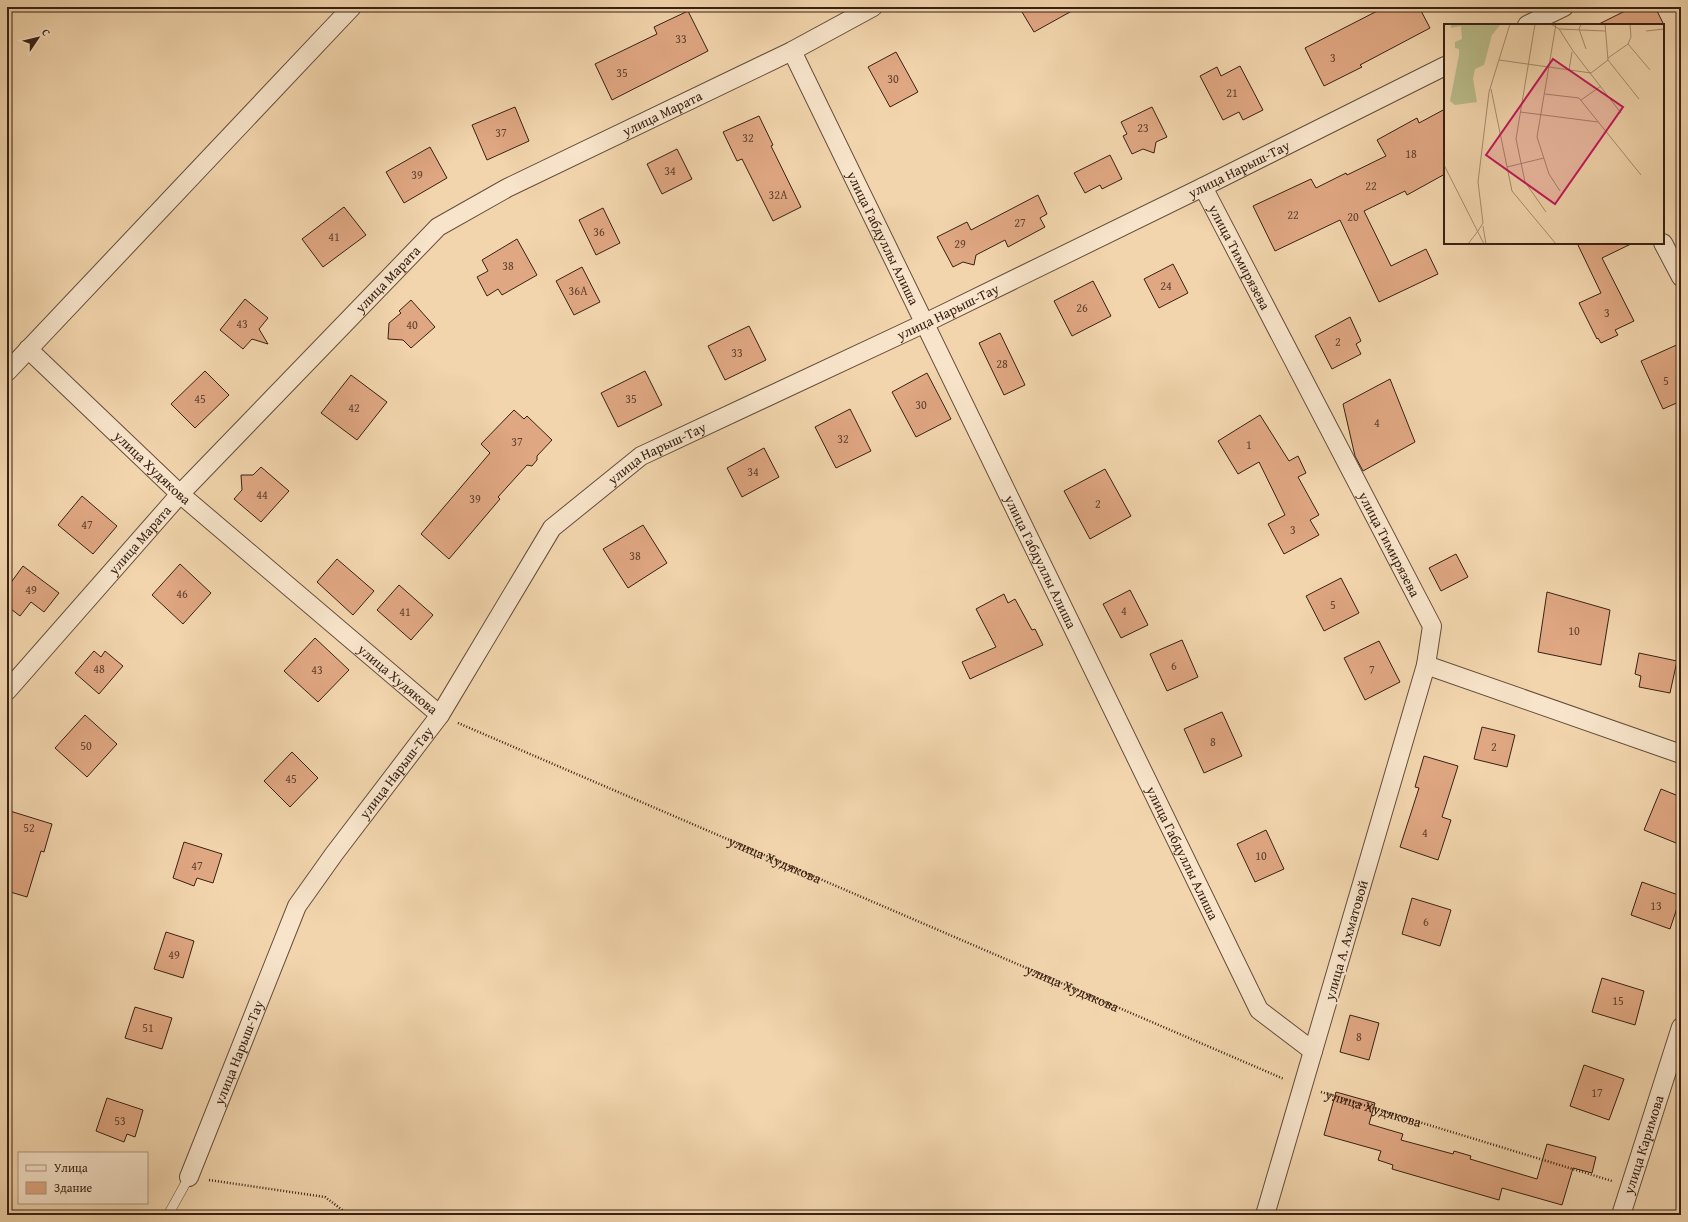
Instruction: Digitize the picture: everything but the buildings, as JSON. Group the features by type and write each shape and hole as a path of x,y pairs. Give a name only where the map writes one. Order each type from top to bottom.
{"street":[{"path":"7,372 352,7"},
{"name":"улица Марата","path":"7,691 180,494 438,227 507,188 792,51 850,12 873,7"},
{"path":"1529,24 1564,7"},
{"name":"улица Габдуллы Алиша","path":"792,51 1259,1010 1313,1051"},
{"name":"улица Нарыш-Тау","path":"189,1177 297,906 334,854 440,715 552,528 641,456 925,323 1204,187 1444,67"},
{"name":"улица Тимирязева","path":"1204,187 1432,626 1426,666"},
{"path":"1664,244 1681,277"},
{"name":"улица Худякова","path":"28,349 180,494 440,715"},
{"path":"1426,666 1681,754"},
{"name":"улица А. Ахматовой","path":"1265,1215 1426,666"},
{"name":"улица Каримова","path":"1621,1215 1681,1027"}],"lane":[{"path":"168,1215 189,1177"}],"path":[{"name":"улица Худякова","path":"440,715 1303,1087 1630,1186"},
{"path":"189,1177 325,1197 349,1215"}]}
